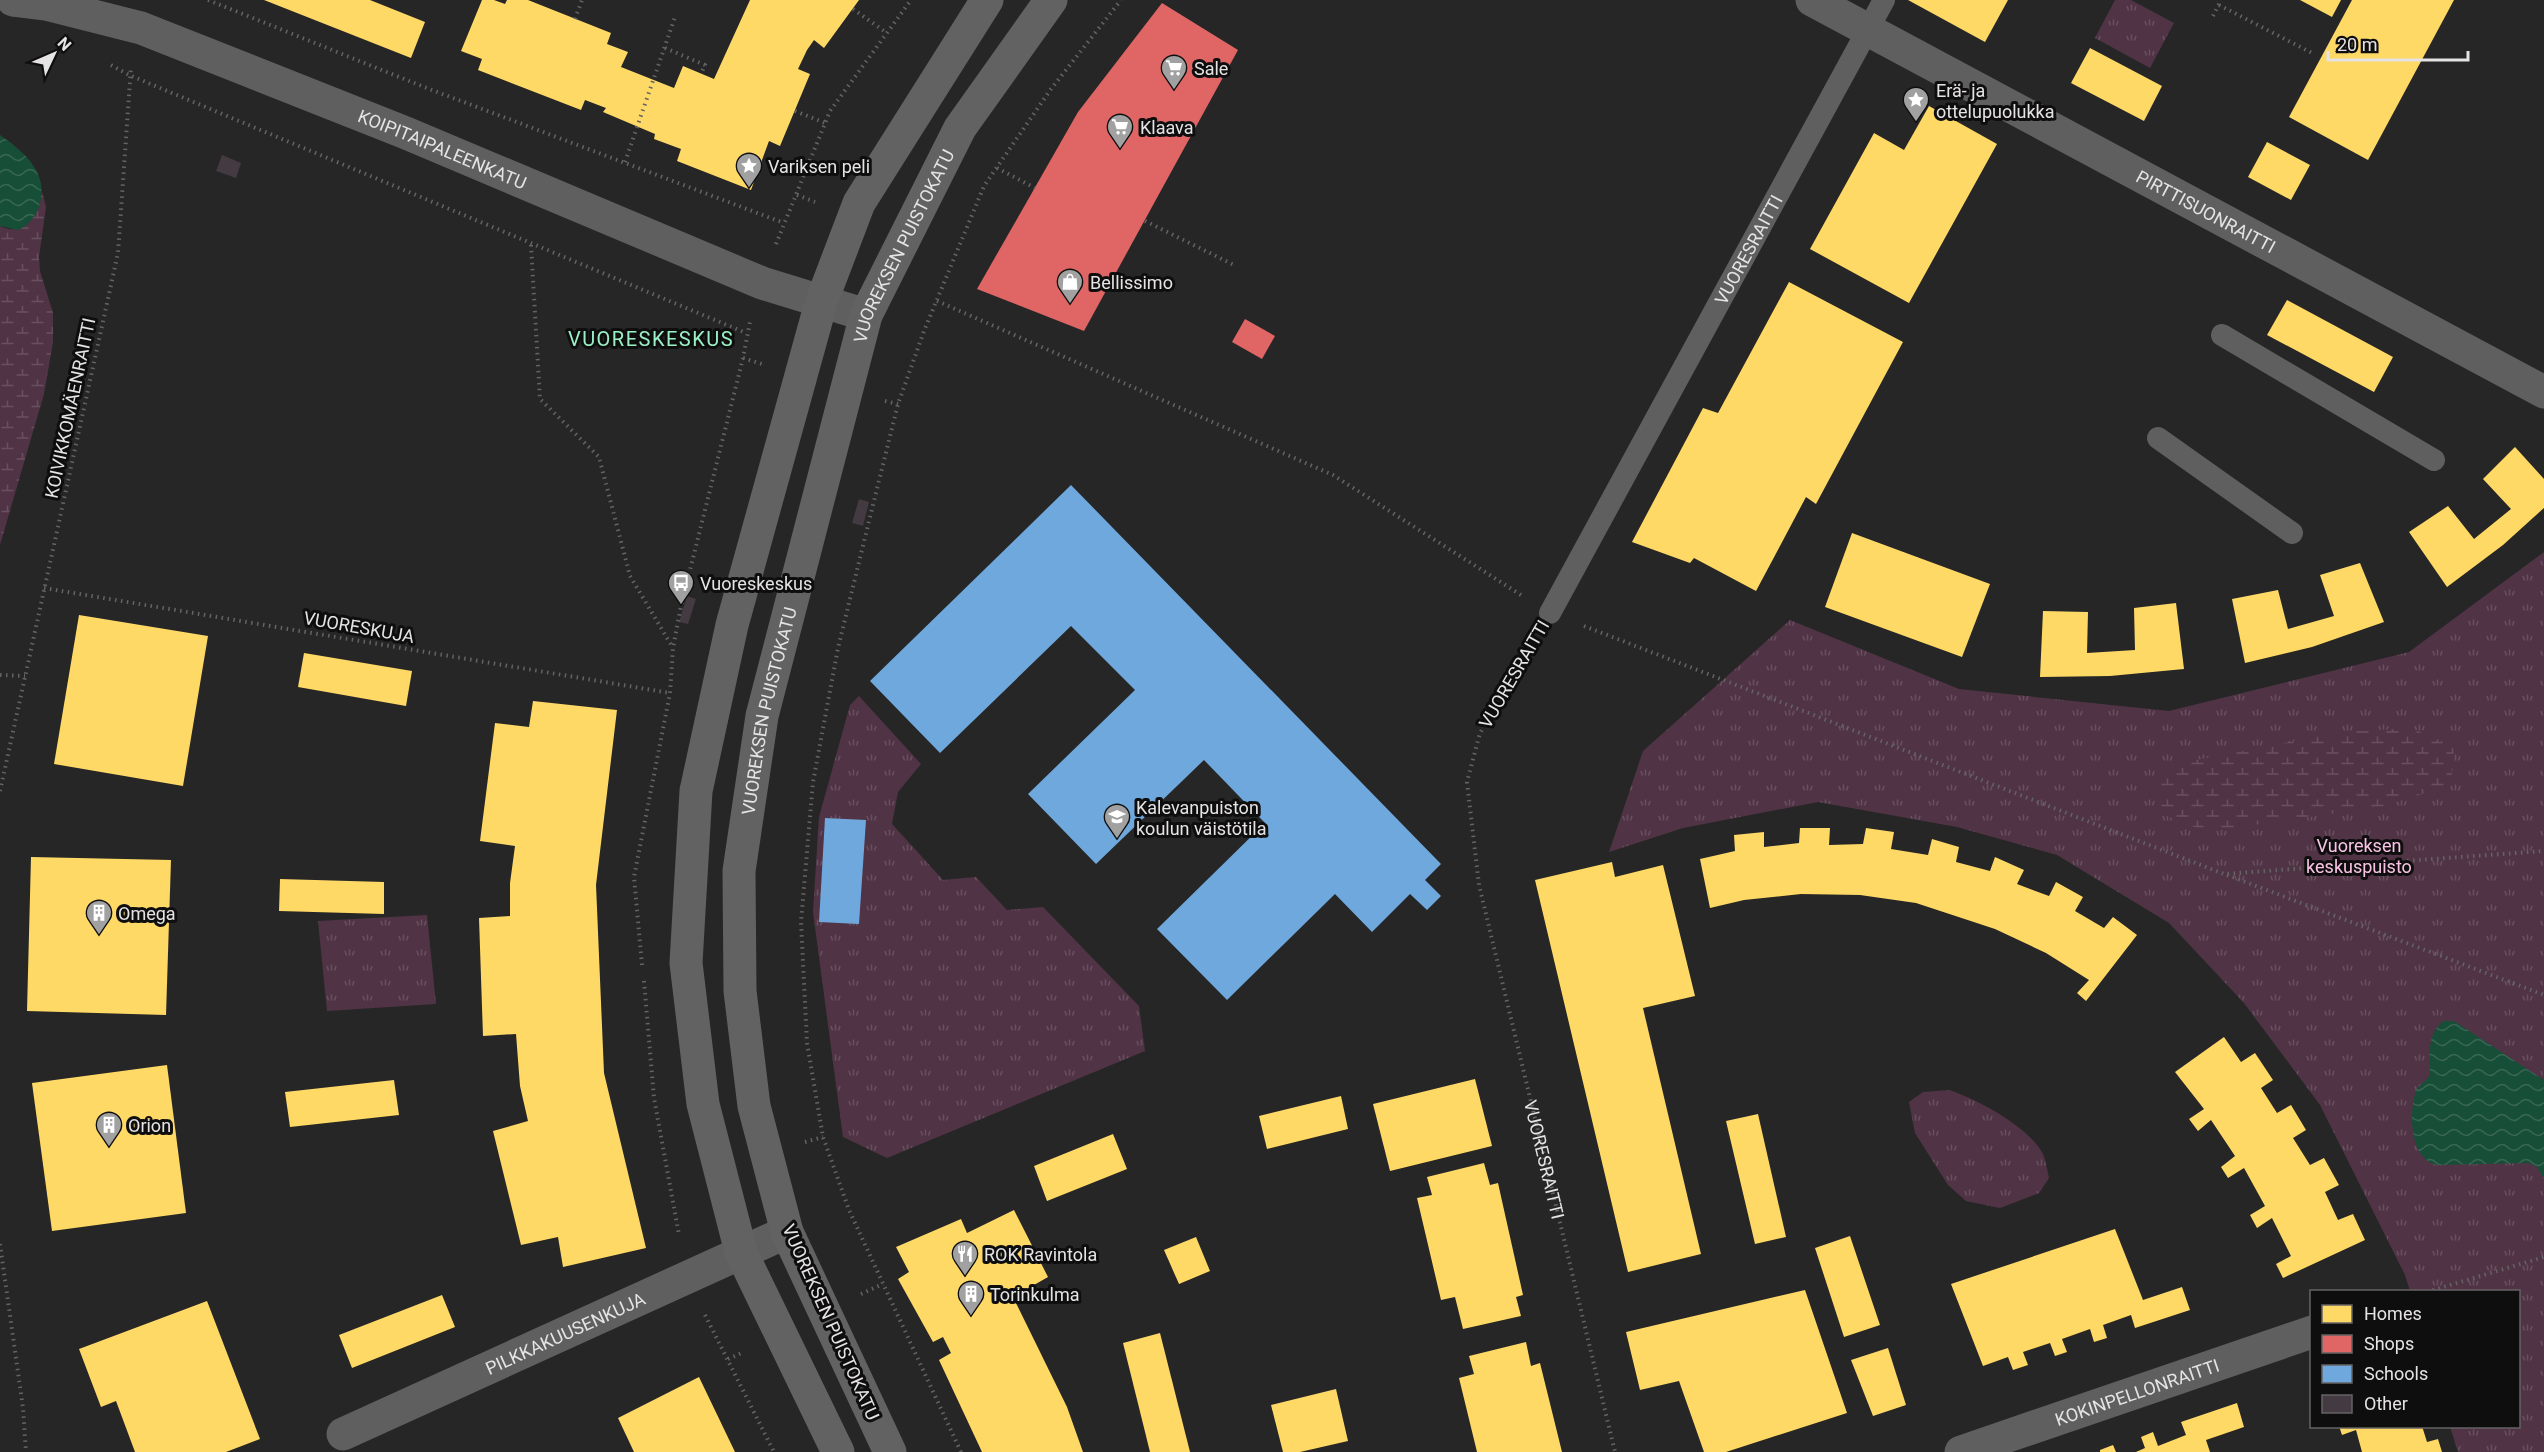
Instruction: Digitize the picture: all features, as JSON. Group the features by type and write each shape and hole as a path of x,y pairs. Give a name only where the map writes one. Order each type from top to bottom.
{"main road":[{"path":"838,1452 741,1252 703,1104 686,963 696,791 732,625 821,303 860,203 987,0"},
{"name":"VUOREKSEN PUISTOKATU","path":"890,1452 787,1232 754,1106 740,991 740,871 762,716 866,315 960,128 1051,0"}],"street":[{"name":"KOIPITAIPALEENKATU","path":"13,0 46,4 141,28 405,134 762,283 866,315"},
{"name":"PIRTTISUONRAITTI","path":"1812,0 2544,392"},
{"name":"PILKKAKUUSENKUJA","path":"343,1434 787,1232"},
{"name":"KOKINPELLONRAITTI","path":"1961,1452 2310,1333"}],"lane":[{"name":"VUORESRAITTI","path":"1550,613 1884,0"},
{"path":"2222,335 2434,460"},
{"path":"2158,438 2292,533"}],"path":[{"path":"208,0 424,87 784,223"},
{"path":"575,19 582,0"},
{"path":"961,1452 849,1210 823,1137 807,1043 801,922 813,782 838,648 898,404 937,301 984,186 1051,89 1121,0"},
{"path":"2213,16 2222,0"},
{"path":"2219,5 2312,53"},
{"path":"853,9 887,33"},
{"path":"625,162 675,17"},
{"name":"KOIVIKKOMÄENRAITTI","path":"0,790 118,253 129,75 141,28"},
{"path":"665,48 705,65 701,74"},
{"path":"129,75 746,333"},
{"path":"795,111 825,123"},
{"path":"997,168 1035,188"},
{"path":"1145,221 1236,266"},
{"path":"531,245 540,399 599,457 630,576 673,648"},
{"path":"937,301 1333,475 1550,613 2224,874 2544,995"},
{"name":"VUORESKUJA","path":"44,588 670,693"},
{"name":"VUORESRAITTI","path":"1550,613 1480,733 1467,782 1479,885 1615,1452"},
{"path":"0,675 25,676"},
{"path":"2224,874 2544,851"},
{"path":"0,1244 23,1408 26,1452"},
{"path":"2434,1290 2544,1257"}],"green space":[{"path":"2115,0 2131,0 2174,23 2150,68 2095,38"},
{"path":"42,191 46,207 39,257 40,271 53,313 53,342 44,394 0,545 0,226 17,229 29,222 38,208"},
{"name":"Vuoreksen keskuspuisto","path":"2544,552 2544,1452 2458,1452 2450,1428 2520,1428 2520,1290 2410,1290 2405,1275 2320,1105 2244,1003 2169,923 2057,855 1957,827 1818,802 1683,828 1609,852 1643,751 1790,620 1959,689 2169,711 2409,652"},
{"path":"859,696 921,764 898,792 892,824 943,880 976,877 1007,910 1043,907 1139,1006 1145,1051 887,1158 843,1137 813,912 819,817 850,705"},
{"path":"2412,728 2454,749 2451,785 2384,806 2207,832 2162,814 2158,790 2170,765 2342,732"},
{"path":"427,915 436,1004 327,1011 318,921"},
{"path":"1949,1090 1974,1100 2001,1115 2036,1144 2043,1154 2049,1178 2039,1193 2000,1208 1966,1201 1948,1185 1915,1133 1909,1102 1923,1092"}],"water":[{"path":"0,135 26,156 38,174 41,184 37,211 28,224 18,230 0,226"},
{"path":"2443,1021 2454,1021 2544,1080 2544,1179 2537,1167 2529,1163 2437,1165 2428,1161 2421,1154 2412,1125 2413,1103 2417,1089 2430,1075 2431,1039"}],"building: Homes":[{"path":"264,0 370,0 425,22 411,58"},
{"path":"482,0 494,0 505,4 507,0 528,0 611,33 607,44 628,52 621,67 674,88 683,66 714,79 750,0 859,0 824,48 814,40 807,50 798,69 810,74 780,146 769,141 751,190 677,161 681,149 654,139 655,134 603,112 606,108 585,100 581,110 478,70 482,59 461,51"},
{"path":"1908,0 2008,0 1985,42"},
{"path":"2300,0 2341,0 2332,17"},
{"path":"2352,0 2454,0 2368,160 2289,117"},
{"path":"2090,48 2162,86 2144,121 2071,83"},
{"path":"1929,106 1997,144 1909,303 1810,249 1874,133 1904,150"},
{"path":"2267,142 2310,165 2291,200 2248,177"},
{"path":"1789,282 1903,342 1816,504 1806,497 1756,591 1694,558 1690,563 1632,542 1703,408 1718,413"},
{"path":"2287,300 2393,357 2374,392 2267,335"},
{"path":"2515,447 2544,479 2544,508 2503,545 2447,587 2409,532 2448,506 2474,539 2511,509 2483,479"},
{"path":"1852,533 1990,584 1962,657 1825,607"},
{"path":"2360,563 2384,622 2312,647 2245,663 2232,599 2278,590 2288,629 2334,616 2320,575"},
{"path":"2176,603 2184,669 2110,676 2040,677 2043,611 2088,612 2087,653 2135,650 2134,608"},
{"path":"79,615 208,636 183,786 54,764"},
{"path":"304,653 412,671 406,706 298,687"},
{"path":"533,701 617,710 596,885 604,1073 646,1248 563,1267 558,1237 521,1245 493,1131 528,1121 520,1086 516,1034 483,1036 479,918 510,916 510,883 515,846 480,841 495,723 529,727"},
{"path":"1800,828 1830,828 1829,845 1863,844 1866,828 1894,832 1891,849 1928,855 1932,839 1959,847 1956,862 1990,871 1995,857 2024,870 2017,884 2049,896 2056,882 2083,897 2075,911 2104,928 2113,917 2137,935 2086,1001 2077,993 2089,980 2046,953 1995,929 1916,903 1860,895 1801,894 1744,900 1710,908 1700,859 1735,851 1734,835 1764,832 1764,847 1799,843"},
{"name":"Omega","path":"31,857 171,860 166,1015 27,1011"},
{"path":"1612,862 1615,877 1663,865 1695,996 1643,1008 1701,1254 1628,1272 1535,880"},
{"path":"280,879 384,882 384,914 279,911"},
{"path":"2224,1037 2241,1062 2255,1053 2273,1080 2261,1088 2277,1113 2291,1105 2306,1130 2293,1138 2310,1165 2324,1158 2339,1185 2325,1192 2338,1220 2353,1214 2365,1240 2283,1278 2276,1264 2291,1256 2272,1218 2257,1228 2250,1215 2265,1206 2244,1168 2228,1178 2221,1167 2235,1156 2211,1120 2198,1131 2189,1119 2204,1109 2175,1072"},
{"name":"Orion","path":"167,1065 186,1213 52,1231 32,1083"},
{"path":"1475,1079 1492,1146 1390,1171 1373,1104"},
{"path":"394,1080 399,1115 290,1127 285,1092"},
{"path":"1341,1096 1348,1129 1267,1149 1259,1116"},
{"path":"1758,1114 1786,1237 1755,1244 1726,1121"},
{"path":"1113,1134 1127,1169 1047,1201 1034,1166"},
{"path":"1484,1163 1490,1185 1498,1183 1523,1295 1516,1297 1521,1316 1463,1329 1455,1297 1441,1300 1417,1198 1432,1195 1427,1177"},
{"name":"Torinkulma","path":"1014,1210 1048,1277 1013,1297 1067,1407 1083,1452 982,1452 939,1360 951,1353 943,1337 933,1342 898,1279 909,1272 896,1247 961,1219 967,1233"},
{"path":"2115,1229 2143,1300 2182,1287 2190,1310 2135,1328 2131,1315 2103,1325 2107,1338 2094,1342 2090,1329 2062,1339 2067,1352 2055,1356 2050,1343 2023,1352 2028,1365 2013,1370 2008,1357 1983,1366 1951,1284"},
{"path":"1850,1236 1880,1325 1844,1337 1815,1248"},
{"path":"1196,1237 1210,1271 1179,1284 1164,1250"},
{"path":"1805,1290 1847,1413 1726,1452 1704,1452 1679,1381 1640,1390 1626,1332"},
{"path":"442,1295 455,1327 352,1368 339,1335"},
{"path":"207,1301 260,1439 226,1452 135,1452 116,1401 101,1407 79,1349"},
{"path":"1160,1333 1190,1452 1150,1452 1123,1343"},
{"path":"1526,1342 1531,1366 1540,1363 1562,1452 1477,1452 1459,1378 1474,1374 1469,1356"},
{"path":"1888,1348 1906,1405 1873,1416 1851,1360"},
{"path":"699,1377 735,1452 634,1452 618,1418"},
{"path":"1336,1389 1348,1441 1300,1452 1283,1452 1271,1405"},
{"path":"2237,1403 2244,1427 2206,1440 2210,1452 2136,1452 2145,1448 2141,1437 2153,1432 2158,1446 2186,1435 2181,1422"},
{"path":"2340,1428 2423,1428 2427,1442 2438,1439 2442,1452 2362,1452 2356,1430 2342,1435"},
{"path":"2113,1445 2116,1452 2100,1452 2100,1450"}],"building: Shops":[{"name":"Klaava","path":"1162,3 1238,50 1084,331 977,289 1078,112"},
{"path":"1245,319 1275,336 1262,359 1232,342"}],"building: Schools":[{"path":"1071,485 1441,864 1425,880 1441,896 1427,910 1410,894 1372,932 1335,894 1227,1000 1157,929 1265,823 1204,760 1096,864 1028,794 1135,690 1071,626 940,753 870,681"},
{"path":"825,818 866,820 859,924 819,922"}],"building: Other":[{"path":"222,155 241,163 236,178 216,171"},
{"path":"859,499 869,502 863,526 852,523"},
{"path":"687,596 696,599 688,624 679,622"}],"place":[{"name":"Sale","path":"1174,91"},
{"name":"Erä- ja ottelupuolukka","path":"1916,123"},
{"name":"Klaava","path":"1120,150"},
{"name":"Variksen peli","path":"749,189"},
{"name":"Bellissimo","path":"1070,305"},
{"name":"Vuoreskeskus","path":"681,606"},
{"name":"Kalevanpuiston koulun väistötila","path":"1117,840"},
{"name":"Omega","path":"99,936"},
{"name":"Orion","path":"109,1148"},
{"name":"ROK Ravintola","path":"965,1277"},
{"name":"Torinkulma","path":"971,1317"}],"district":[{"name":"VUORESKESKUS","path":"651,339"}]}
